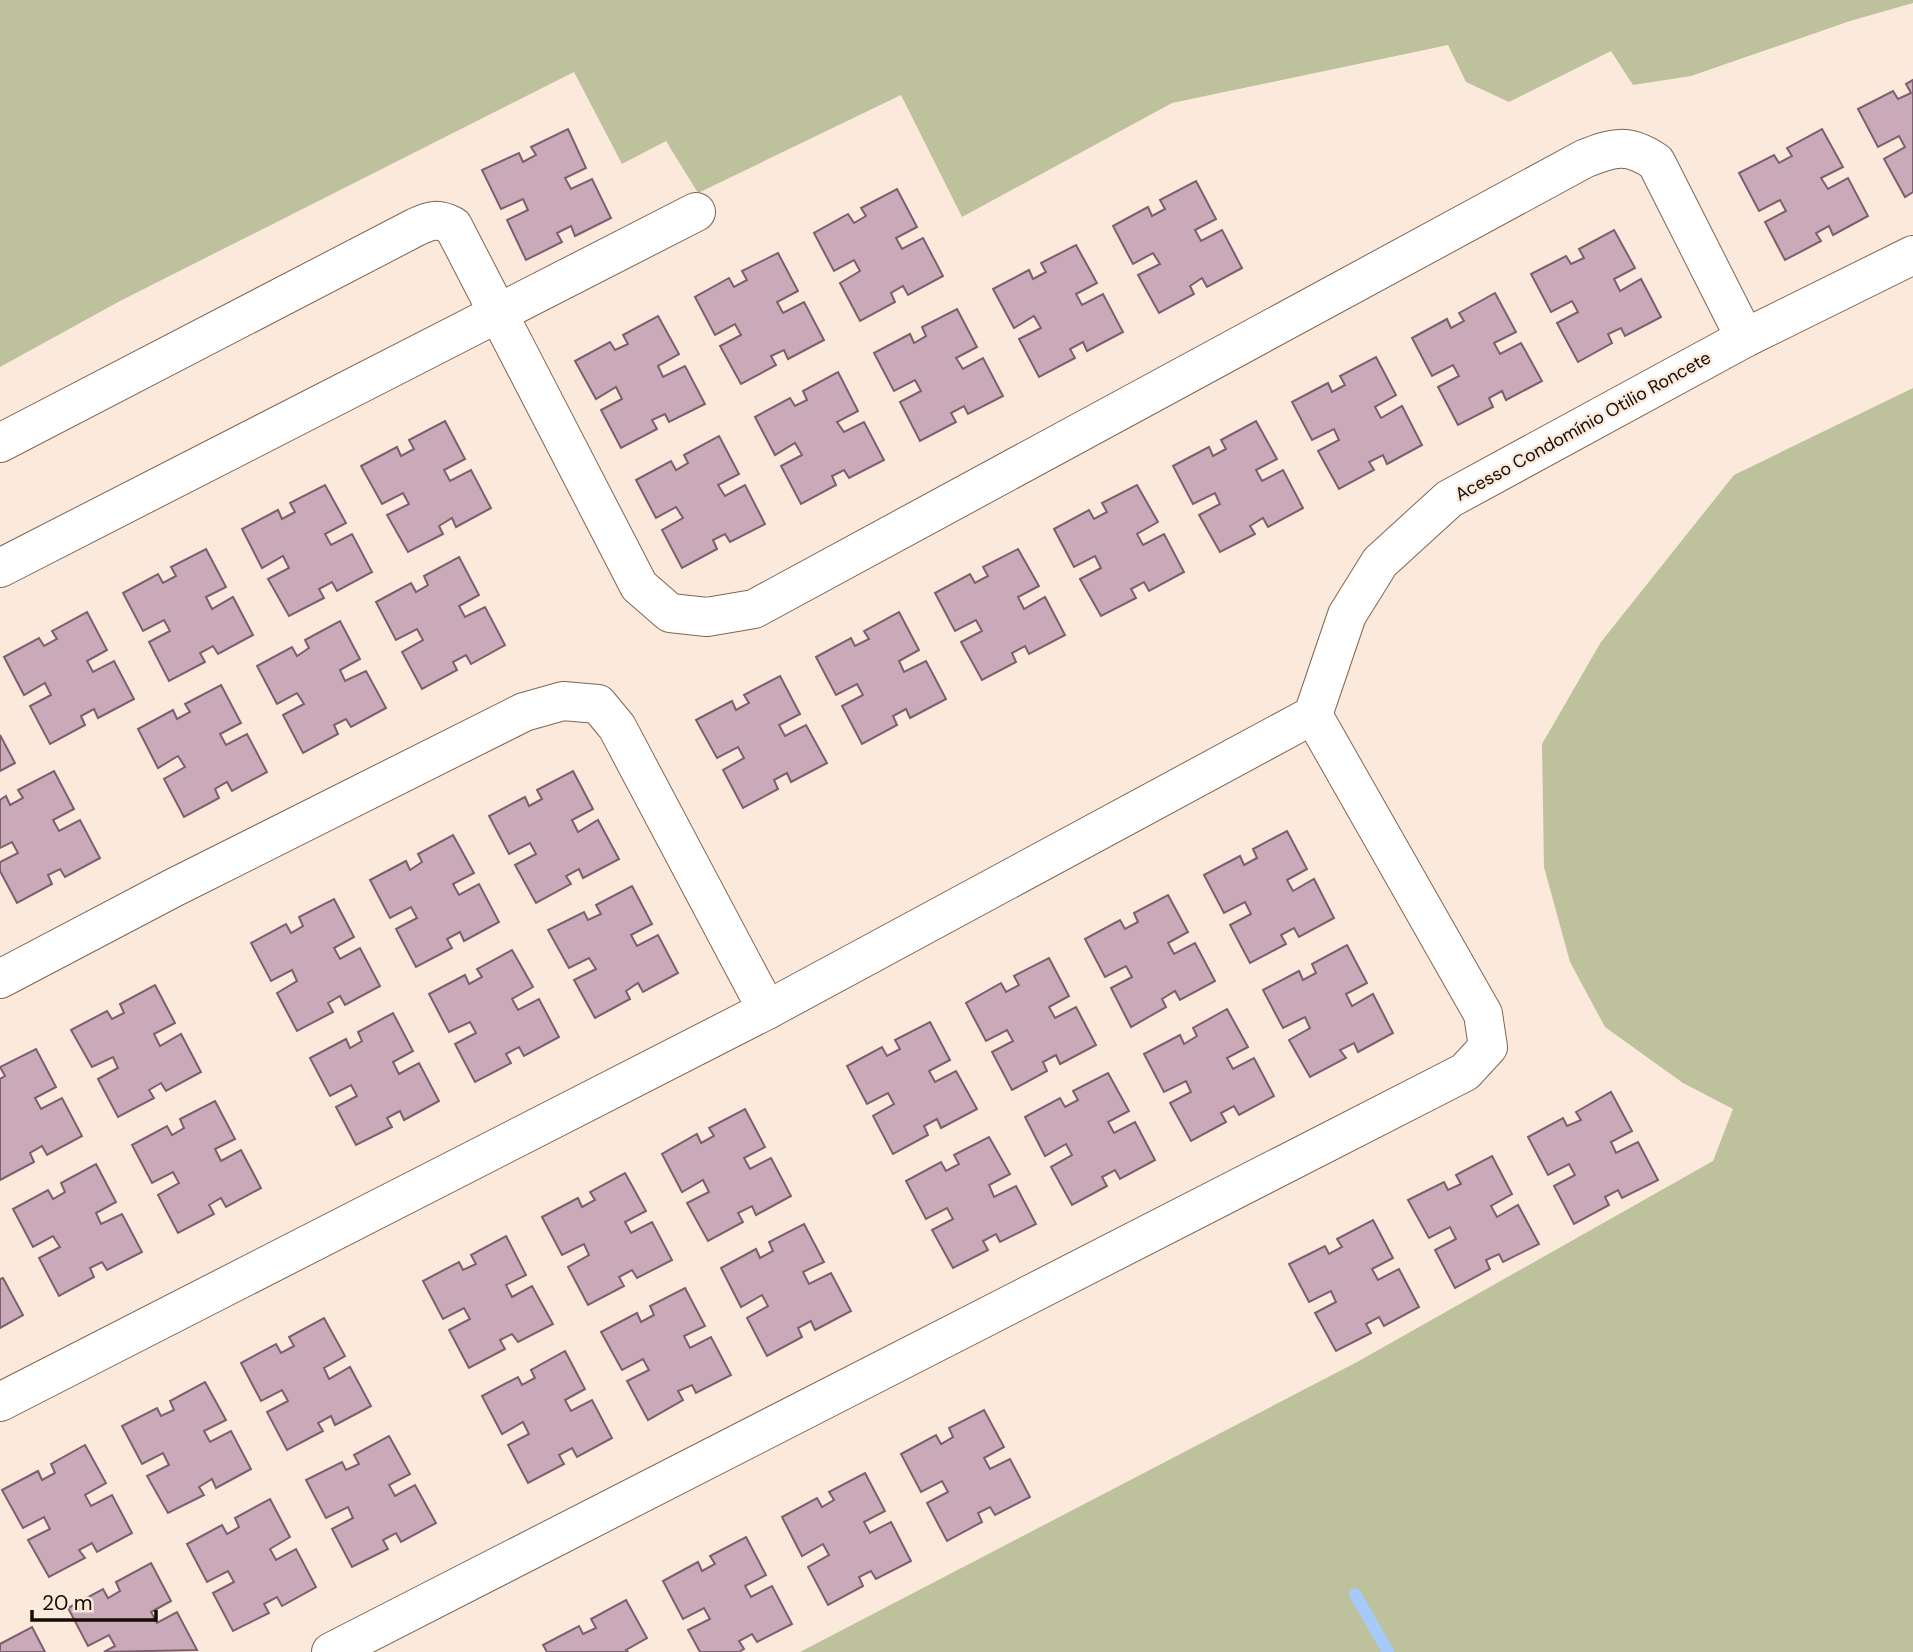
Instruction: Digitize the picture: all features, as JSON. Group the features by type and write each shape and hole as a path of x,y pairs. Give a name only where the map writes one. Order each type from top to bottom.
{"street":[{"path":"0,443 432,219 443,221 453,226 639,586 670,613 706,617 754,609 1572,165 1611,148 1640,152 1656,162 1745,338"},
{"path":"0,568 696,212"},
{"name":"Acesso Condomínio Otilio Roncete","path":"1312,715 1348,615 1380,562 1449,499 1745,338 1913,255"},
{"path":"0,979 173,888 524,712 563,701 598,704 617,727 767,1010"},
{"path":"0,1402 767,1010 1312,715 1483,1014 1488,1047 1465,1072 331,1652"}],"green space":[{"path":"0,0 1913,0 1913,3 1850,21 1691,76 1633,85 1611,51 1509,102 1466,82 1448,45 1172,103 962,217 901,95 698,193 666,141 622,164 574,72 120,301 0,367"},
{"path":"1913,388 1913,1652 800,1652 1357,1362 1713,1161 1733,1109 1683,1083 1605,1027 1570,962 1544,867 1542,744 1601,642 1734,475"}],"building":[{"path":"1913,80 1913,192 1905,197 1884,159 1905,147 1899,136 1878,147 1858,109 1893,91 1898,99 1911,93 1906,84"},
{"path":"568,129 586,168 565,178 571,189 592,179 611,218 575,236 571,226 557,233 562,242 526,260 507,220 528,210 523,199 501,209 482,170 519,153 523,162 536,155 531,147"},
{"path":"1822,129 1843,167 1821,178 1828,189 1848,178 1868,216 1833,235 1829,226 1816,233 1821,241 1785,260 1765,222 1786,211 1780,200 1759,211 1739,173 1774,155 1779,163 1792,156 1787,148"},
{"path":"1196,181 1216,219 1195,230 1201,241 1222,230 1242,268 1207,287 1202,278 1190,286 1194,294 1159,313 1138,275 1160,264 1153,253 1133,264 1113,226 1148,207 1152,216 1165,209 1160,200"},
{"path":"897,189 917,227 896,238 902,249 923,238 943,276 908,295 903,286 891,293 895,302 860,321 840,283 860,271 854,260 834,271 814,233 848,214 854,223 866,216 861,208"},
{"path":"1614,230 1635,268 1614,279 1620,291 1641,279 1661,317 1625,336 1621,328 1608,334 1612,343 1578,362 1557,323 1578,312 1572,301 1551,312 1531,274 1566,256 1571,264 1584,258 1579,249"},
{"path":"1076,245 1097,283 1076,294 1082,305 1103,294 1123,332 1087,351 1083,342 1070,349 1075,358 1039,377 1019,339 1041,328 1034,316 1014,328 993,289 1029,270 1033,279 1046,272 1041,263"},
{"path":"778,253 798,291 777,302 783,313 804,302 824,340 788,359 784,350 771,356 776,365 741,384 720,346 741,335 735,324 715,335 695,297 729,278 734,287 747,280 742,271"},
{"path":"1495,293 1516,332 1494,343 1500,354 1521,343 1542,381 1506,400 1502,391 1489,398 1493,407 1458,425 1438,387 1459,376 1453,365 1432,376 1412,338 1447,319 1451,328 1464,321 1459,313"},
{"path":"957,309 977,347 956,358 963,369 983,358 1003,396 968,414 964,406 951,413 956,422 920,441 900,402 921,391 915,380 894,391 874,353 910,334 914,343 926,336 922,327"},
{"path":"658,316 679,354 658,366 663,377 685,366 705,404 669,422 665,414 652,420 657,429 621,448 601,410 622,399 616,387 596,399 575,361 610,342 615,350 628,344 623,335"},
{"path":"1376,357 1396,395 1375,407 1381,418 1402,406 1422,445 1387,464 1383,455 1369,462 1374,470 1339,489 1318,451 1339,440 1334,429 1312,440 1292,402 1328,383 1332,392 1345,385 1340,376"},
{"path":"838,372 858,411 837,422 844,432 864,422 884,460 849,478 844,470 832,476 836,485 801,504 781,466 802,455 795,443 775,455 755,417 790,398 795,406 807,400 803,391"},
{"path":"445,421 465,459 444,470 450,481 471,470 491,508 456,527 452,518 439,526 443,534 408,552 387,515 409,504 403,493 382,504 361,466 397,447 401,456 414,449 409,440"},
{"path":"1256,421 1277,459 1256,470 1262,481 1283,470 1303,508 1268,527 1263,518 1250,526 1255,534 1220,552 1199,515 1220,504 1215,493 1193,504 1173,466 1209,447 1213,456 1226,449 1221,440"},
{"path":"719,436 739,474 718,485 725,496 745,485 765,524 730,542 725,534 713,540 717,549 682,568 662,530 683,518 676,507 656,518 636,480 671,461 676,470 688,463 684,455"},
{"path":"325,485 346,523 325,534 331,545 352,534 372,572 337,591 332,582 319,589 324,598 289,616 268,579 289,568 283,556 262,568 242,529 278,510 282,519 295,512 290,503"},
{"path":"1137,485 1158,522 1137,534 1143,545 1164,534 1184,572 1149,591 1144,582 1131,589 1136,598 1101,616 1080,579 1101,568 1095,556 1074,567 1054,529 1089,510 1094,519 1107,512 1102,503"},
{"path":"206,549 226,587 206,597 212,609 233,597 253,635 218,654 213,646 200,653 205,662 169,681 149,642 170,631 164,620 143,631 123,593 158,574 163,583 176,576 171,567"},
{"path":"1018,549 1039,586 1018,597 1024,609 1045,597 1065,635 1029,654 1025,646 1012,653 1016,662 982,680 961,642 982,631 976,620 955,631 935,593 970,574 975,583 988,576 983,567"},
{"path":"459,557 479,595 459,606 465,617 485,607 505,645 471,664 466,655 453,662 457,670 422,689 402,652 423,640 417,629 396,640 376,602 411,583 416,592 428,585 424,576"},
{"path":"87,612 107,650 87,661 93,672 114,661 134,699 98,718 94,709 81,716 85,725 50,744 30,706 51,695 45,683 24,695 4,657 39,638 44,646 57,639 52,631"},
{"path":"899,612 919,650 899,661 904,672 926,661 946,699 910,718 906,709 893,716 897,725 862,744 842,706 863,695 857,684 836,695 816,657 851,638 855,646 869,639 864,631"},
{"path":"340,621 360,659 340,670 345,681 366,671 386,708 351,727 346,719 334,725 338,734 303,753 283,715 304,704 297,693 277,704 257,666 292,647 297,656 309,648 305,640"},
{"path":"780,676 800,714 779,725 785,736 806,725 827,763 791,782 787,773 774,780 778,789 743,808 723,770 744,758 738,747 717,758 696,720 732,701 736,710 749,703 744,695"},
{"path":"221,685 241,723 220,734 226,745 247,734 267,772 232,791 227,782 215,789 219,798 184,817 164,779 185,767 178,756 158,768 138,729 173,710 177,719 190,712 185,704"},
{"path":"0,735 15,763 0,771"},
{"path":"54,771 74,809 53,820 59,831 80,820 100,858 65,877 60,869 48,875 52,884 17,903 0,871 0,862 18,853 12,842 0,848 0,800 6,796 10,805 23,798 18,790"},
{"path":"573,771 593,809 572,820 578,832 598,820 619,859 583,878 579,869 566,876 571,884 536,903 515,865 536,854 530,843 509,854 489,816 525,797 529,806 542,799 537,790"},
{"path":"1287,831 1307,869 1287,880 1293,891 1314,879 1334,918 1299,937 1294,928 1281,935 1286,944 1250,963 1230,925 1251,914 1245,902 1224,913 1204,875 1240,856 1244,865 1257,858 1253,849"},
{"path":"453,835 474,873 453,884 459,895 479,884 499,922 464,941 460,932 447,939 452,948 416,967 396,929 417,918 411,907 390,918 370,880 406,861 410,870 422,862 418,854"},
{"path":"632,886 652,924 631,935 637,946 658,935 678,973 643,992 638,983 626,991 630,999 595,1018 574,980 596,969 589,958 569,968 548,930 584,912 588,920 601,914 596,905"},
{"path":"1168,895 1188,932 1168,943 1174,954 1195,943 1215,981 1180,1000 1175,991 1162,999 1166,1007 1131,1027 1111,988 1132,977 1126,966 1105,977 1085,939 1120,920 1125,929 1138,922 1134,913"},
{"path":"334,899 354,937 334,948 340,959 360,948 380,986 345,1005 340,996 328,1003 333,1012 297,1031 277,993 297,981 292,970 271,981 251,943 286,924 291,933 303,926 299,917"},
{"path":"1347,945 1367,983 1346,994 1352,1006 1373,994 1393,1033 1358,1052 1354,1043 1340,1050 1346,1058 1310,1077 1289,1040 1310,1028 1305,1017 1283,1028 1263,990 1299,971 1303,980 1316,973 1312,964"},
{"path":"512,950 533,987 512,999 518,1010 539,999 559,1037 524,1056 519,1047 506,1054 511,1063 475,1082 455,1044 476,1033 470,1022 449,1032 429,994 465,975 469,984 482,977 477,969"},
{"path":"1049,958 1069,996 1049,1007 1055,1018 1076,1007 1096,1045 1060,1064 1056,1055 1043,1062 1047,1071 1012,1090 992,1052 1013,1041 1007,1030 986,1041 966,1003 1001,983 1006,992 1019,985 1014,976"},
{"path":"155,985 175,1023 154,1034 160,1046 181,1034 201,1072 166,1091 161,1083 149,1090 154,1098 118,1117 98,1079 118,1068 113,1057 92,1067 71,1030 107,1011 112,1019 124,1013 120,1004"},
{"path":"1227,1009 1248,1047 1227,1058 1233,1069 1254,1058 1274,1096 1239,1115 1234,1106 1221,1113 1226,1122 1191,1141 1170,1103 1191,1092 1186,1081 1164,1092 1144,1054 1180,1035 1184,1044 1197,1036 1193,1028"},
{"path":"393,1013 413,1051 393,1062 399,1074 419,1063 439,1101 404,1120 400,1111 387,1118 392,1127 356,1145 336,1107 357,1096 351,1085 330,1096 310,1058 346,1039 350,1048 362,1041 358,1032"},
{"path":"930,1022 950,1060 929,1071 935,1082 956,1071 977,1109 941,1128 937,1119 924,1126 928,1135 893,1154 873,1116 894,1104 888,1093 867,1104 847,1066 882,1047 887,1056 900,1049 895,1040"},
{"path":"36,1049 56,1087 35,1098 41,1109 62,1098 82,1136 47,1155 42,1146 30,1153 34,1162 0,1180 0,1079 5,1076 0,1067"},
{"path":"1108,1073 1129,1111 1108,1122 1114,1133 1135,1122 1155,1160 1120,1179 1115,1170 1102,1177 1107,1186 1072,1205 1051,1167 1072,1155 1066,1144 1045,1156 1025,1117 1060,1098 1065,1107 1078,1100 1073,1091"},
{"path":"1611,1092 1632,1131 1611,1142 1616,1153 1638,1142 1658,1180 1622,1198 1618,1190 1605,1197 1609,1205 1574,1224 1554,1186 1575,1175 1569,1164 1548,1175 1528,1137 1563,1118 1567,1126 1581,1120 1576,1112"},
{"path":"215,1101 235,1139 215,1149 221,1161 241,1150 261,1188 226,1207 221,1198 209,1205 214,1214 178,1233 158,1195 179,1183 173,1172 152,1183 132,1145 167,1126 172,1135 184,1128 180,1119"},
{"path":"745,1109 765,1147 744,1158 750,1169 771,1158 791,1196 756,1215 752,1206 738,1213 743,1222 708,1241 687,1203 709,1192 703,1180 682,1192 662,1154 697,1134 701,1143 714,1136 709,1128"},
{"path":"989,1137 1010,1174 989,1185 994,1197 1016,1186 1036,1224 1000,1242 996,1234 983,1241 988,1250 953,1268 932,1230 953,1219 947,1208 926,1219 906,1181 941,1162 946,1171 959,1164 954,1155"},
{"path":"1492,1156 1512,1194 1491,1206 1497,1217 1518,1205 1539,1244 1503,1262 1499,1254 1486,1260 1490,1269 1455,1288 1435,1250 1456,1239 1450,1227 1429,1238 1408,1200 1444,1182 1448,1190 1461,1184 1456,1175"},
{"path":"96,1164 116,1202 96,1213 101,1224 122,1214 142,1252 107,1270 102,1262 90,1268 94,1277 59,1296 39,1258 60,1247 53,1236 33,1247 13,1209 48,1190 53,1199 65,1192 61,1183"},
{"path":"625,1173 646,1211 625,1222 631,1233 652,1222 672,1260 637,1278 632,1270 619,1277 624,1286 588,1305 568,1267 589,1255 584,1244 562,1255 542,1217 578,1198 582,1207 595,1200 590,1192"},
{"path":"1373,1220 1393,1258 1372,1269 1378,1280 1399,1269 1419,1307 1384,1326 1379,1317 1366,1324 1371,1333 1336,1351 1315,1313 1336,1302 1331,1291 1309,1302 1289,1264 1325,1246 1329,1254 1342,1247 1337,1239"},
{"path":"804,1224 824,1262 803,1272 809,1284 831,1273 851,1311 815,1330 811,1321 798,1328 802,1337 767,1356 747,1318 768,1306 762,1295 741,1307 721,1268 756,1249 760,1258 773,1251 769,1242"},
{"path":"506,1236 526,1275 506,1285 512,1297 532,1286 553,1324 518,1342 512,1334 500,1340 505,1349 469,1368 449,1330 470,1319 464,1308 443,1319 423,1281 459,1262 463,1270 476,1264 471,1255"},
{"path":"3,1278 23,1315 0,1328 0,1279"},
{"path":"685,1288 705,1326 684,1336 690,1348 711,1337 731,1375 696,1393 692,1385 678,1391 683,1400 648,1420 627,1381 649,1370 643,1359 622,1370 601,1332 637,1313 641,1322 654,1315 650,1306"},
{"path":"324,1318 345,1356 324,1368 329,1379 350,1367 371,1406 335,1425 331,1416 318,1423 323,1431 287,1450 267,1412 288,1401 282,1390 261,1401 241,1363 276,1344 281,1353 294,1346 289,1337"},
{"path":"565,1351 585,1389 565,1400 571,1411 592,1400 612,1438 577,1457 572,1448 559,1455 564,1464 528,1483 508,1445 529,1434 523,1422 502,1434 482,1396 518,1377 522,1385 535,1378 531,1370"},
{"path":"205,1382 226,1420 204,1431 210,1442 231,1431 251,1469 216,1488 212,1479 199,1487 204,1495 168,1513 147,1476 169,1465 163,1453 142,1464 122,1426 157,1408 161,1416 174,1410 170,1401"},
{"path":"984,1410 1004,1447 984,1458 990,1469 1010,1459 1030,1497 995,1515 990,1507 978,1513 982,1522 947,1541 927,1503 948,1492 942,1481 921,1492 901,1454 936,1435 941,1444 953,1437 949,1428"},
{"path":"389,1436 410,1474 389,1485 395,1496 415,1485 436,1523 401,1542 396,1533 383,1540 388,1549 352,1567 332,1529 353,1518 348,1507 326,1518 306,1480 342,1462 346,1470 359,1464 354,1455"},
{"path":"85,1445 106,1483 85,1495 91,1506 112,1495 132,1533 97,1552 92,1543 79,1550 85,1558 49,1577 28,1540 50,1529 44,1517 23,1528 2,1490 38,1471 42,1480 55,1473 51,1464"},
{"path":"865,1473 885,1511 864,1522 870,1533 891,1522 911,1561 876,1579 871,1571 859,1577 863,1586 828,1605 808,1567 829,1555 823,1544 802,1556 782,1517 817,1498 822,1507 834,1500 829,1492"},
{"path":"270,1499 290,1537 270,1549 276,1560 296,1549 316,1587 282,1606 277,1597 264,1604 269,1613 233,1631 213,1593 234,1582 228,1571 207,1582 187,1544 222,1525 227,1534 239,1527 235,1518"},
{"path":"746,1537 766,1575 745,1586 751,1597 772,1586 792,1624 757,1642 752,1634 739,1641 744,1649 739,1652 700,1652 688,1630 710,1619 704,1608 683,1619 663,1581 698,1562 702,1571 715,1564 710,1556"},
{"path":"151,1563 171,1601 151,1612 157,1623 177,1612 197,1650 104,1652 115,1646 109,1635 88,1646 68,1608 103,1589 108,1598 120,1591 116,1582"},
{"path":"626,1600 647,1638 626,1650 628,1652 547,1652 543,1645 579,1626 583,1634 596,1628 591,1619"},
{"path":"32,1627 45,1652 0,1652 0,1644"}],"waterway":[{"path":"1355,1594 1388,1652"}]}
